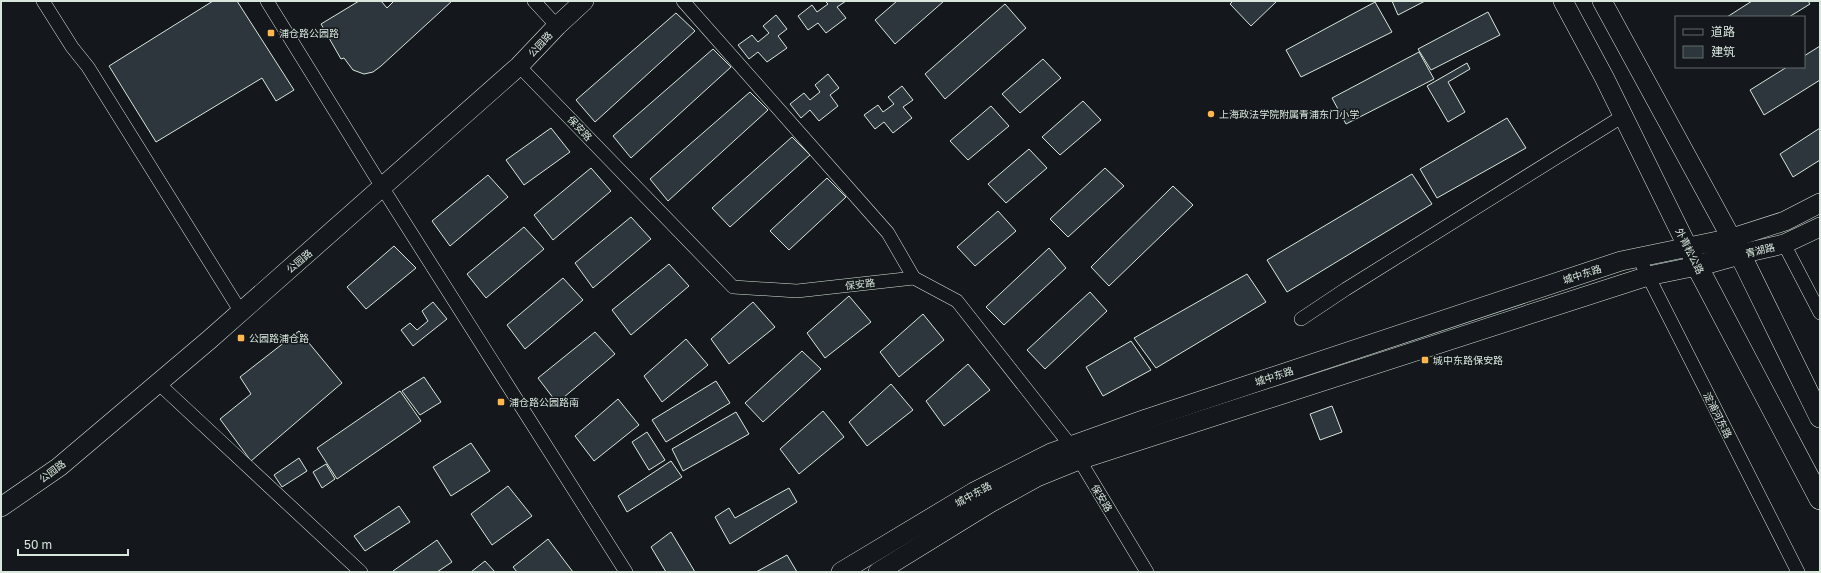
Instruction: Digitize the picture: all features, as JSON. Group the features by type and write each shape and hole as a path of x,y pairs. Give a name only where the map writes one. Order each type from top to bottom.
{"main road":[{"name":"公园路","path":"1,507 59,467 241,312 519,66 556,26 584,1"},
{"name":"外青松公路","path":"1563,1 1623,116 1687,248 1698,266 1820,499"},
{"path":"1602,1 1736,246 1820,417"},
{"name":"青湖路","path":"1698,266 1820,203"},
{"name":"青湖路","path":"1736,246 1784,244 1820,226"},
{"name":"城中东路","path":"878,572 1075,453 1146,419 1614,264 1687,248 1736,246"},
{"name":"城中东路","path":"841,572 974,492 1051,453 1075,453 1648,276 1698,266"}],"street":[{"path":"43,1 72,47 88,67 241,312"},
{"path":"267,1 382,187 626,572"},
{"path":"534,1 556,26"},
{"path":"682,1 888,233 914,278"},
{"name":"保安路","path":"519,66 734,288 797,291 914,278 957,302 1075,453 1147,572"},
{"path":"1301,319 1346,289 1623,116"},
{"path":"1784,244 1820,313"},
{"name":"淀浦河东路","path":"1639,258 1798,572"},
{"path":"158,383 361,572"}],"building":[{"path":"213,1 237,1 294,90 276,101 262,78 156,142 109,66"},
{"path":"359,1 381,1 387,8 394,1 452,1 381,66 373,72 364,74 353,70 344,58 341,59 321,24"},
{"path":"825,1 846,1 837,7 846,18 826,33 818,23 808,30 798,16 812,5 817,12 828,4"},
{"path":"897,1 944,1 895,44 875,20"},
{"path":"1233,1 1277,1 1251,26 1230,4"},
{"path":"1392,1 1425,1 1398,15"},
{"path":"1752,1 1808,1 1810,4 1791,16 1729,16"},
{"path":"1375,2 1392,32 1301,77 1286,50"},
{"path":"1005,4 1026,28 945,99 925,74"},
{"path":"1488,12 1500,35 1431,70 1418,49"},
{"path":"676,13 695,31 595,122 576,100"},
{"path":"776,15 787,29 778,36 787,48 767,62 758,52 749,59 738,45 752,35 758,42 769,33 763,26"},
{"path":"1820,46 1820,80 1764,115 1750,90 1785,68 1805,68 1805,55"},
{"path":"713,49 731,67 631,158 613,136"},
{"path":"1419,52 1434,79 1346,124 1332,98"},
{"path":"1043,59 1061,78 1020,113 1002,94"},
{"path":"1467,63 1470,69 1448,82 1465,112 1448,122 1427,86"},
{"path":"828,74 839,88 830,95 838,106 819,121 810,110 801,118 790,104 804,93 810,100 820,92 815,85"},
{"path":"902,86 913,100 903,107 912,118 893,133 884,122 875,129 864,115 878,105 883,112 894,104 888,97"},
{"path":"750,92 768,110 668,201 650,179"},
{"path":"1083,101 1101,120 1060,155 1042,137"},
{"path":"991,106 1009,126 968,160 950,141"},
{"path":"1507,118 1526,148 1437,198 1420,169"},
{"path":"551,128 570,152 524,185 506,160"},
{"path":"1820,128 1820,160 1793,177 1780,154"},
{"path":"792,137 810,155 730,227 712,208"},
{"path":"1029,149 1047,168 1006,203 988,184"},
{"path":"591,168 611,191 553,240 534,215"},
{"path":"1105,168 1124,186 1068,237 1050,219"},
{"path":"1412,174 1432,204 1287,292 1267,260"},
{"path":"488,175 508,197 450,246 432,221"},
{"path":"827,178 846,197 789,250 770,231"},
{"path":"1173,186 1193,205 1109,286 1091,267"},
{"path":"998,211 1016,231 975,266 957,247"},
{"path":"631,217 651,239 593,288 575,263"},
{"path":"524,227 544,249 486,298 467,274"},
{"path":"394,246 416,268 366,309 347,287"},
{"path":"1049,248 1066,268 1004,325 986,307"},
{"path":"669,264 689,286 631,335 612,310"},
{"path":"1247,274 1266,302 1156,368 1134,338"},
{"path":"563,278 583,300 525,349 507,325"},
{"path":"1090,292 1107,311 1045,369 1027,350"},
{"path":"849,296 871,322 825,358 807,333"},
{"path":"433,302 447,319 413,346 401,330 410,323 417,330 428,321 422,311"},
{"path":"753,302 775,327 729,364 711,339"},
{"path":"923,314 944,340 899,377 880,352"},
{"path":"299,331 342,383 251,461 220,419 251,394 240,377"},
{"path":"595,332 615,354 557,403 538,378"},
{"path":"686,339 708,365 662,402 644,376"},
{"path":"1131,341 1151,370 1103,396 1086,367"},
{"path":"802,351 821,369 763,422 745,403"},
{"path":"968,364 990,390 944,426 926,401"},
{"path":"424,377 441,402 420,415 402,391"},
{"path":"716,381 730,403 666,442 652,420"},
{"path":"891,384 913,410 867,446 849,422"},
{"path":"400,391 421,421 337,479 317,448"},
{"path":"618,399 639,425 594,461 575,436"},
{"path":"1332,406 1342,432 1320,440 1310,414"},
{"path":"823,411 844,437 799,474 780,449"},
{"path":"736,412 749,434 683,471 672,449"},
{"path":"647,432 665,460 649,470 632,442"},
{"path":"471,443 490,471 451,496 433,467"},
{"path":"299,458 307,471 282,487 274,475"},
{"path":"671,461 682,477 627,512 618,496"},
{"path":"326,464 335,479 322,488 313,472"},
{"path":"508,486 532,516 492,545 471,514"},
{"path":"789,488 797,502 730,544 715,517 729,508 735,518"},
{"path":"399,506 410,522 365,551 354,536"},
{"path":"671,532 695,572 666,572 651,547"},
{"path":"548,539 573,572 517,572 513,567"},
{"path":"437,540 452,562 437,572 393,571"},
{"path":"787,555 797,572 756,572"},
{"path":"485,561 495,572 471,572"}],"place":[{"name":"浦仓路公园路","path":"271,33"},
{"name":"上海政法学院附属青浦东门小学","path":"1211,114"},
{"name":"公园路浦仓路","path":"241,338"},
{"name":"城中东路保安路","path":"1425,360"},
{"name":"浦仓路公园路南","path":"501,402"}]}
